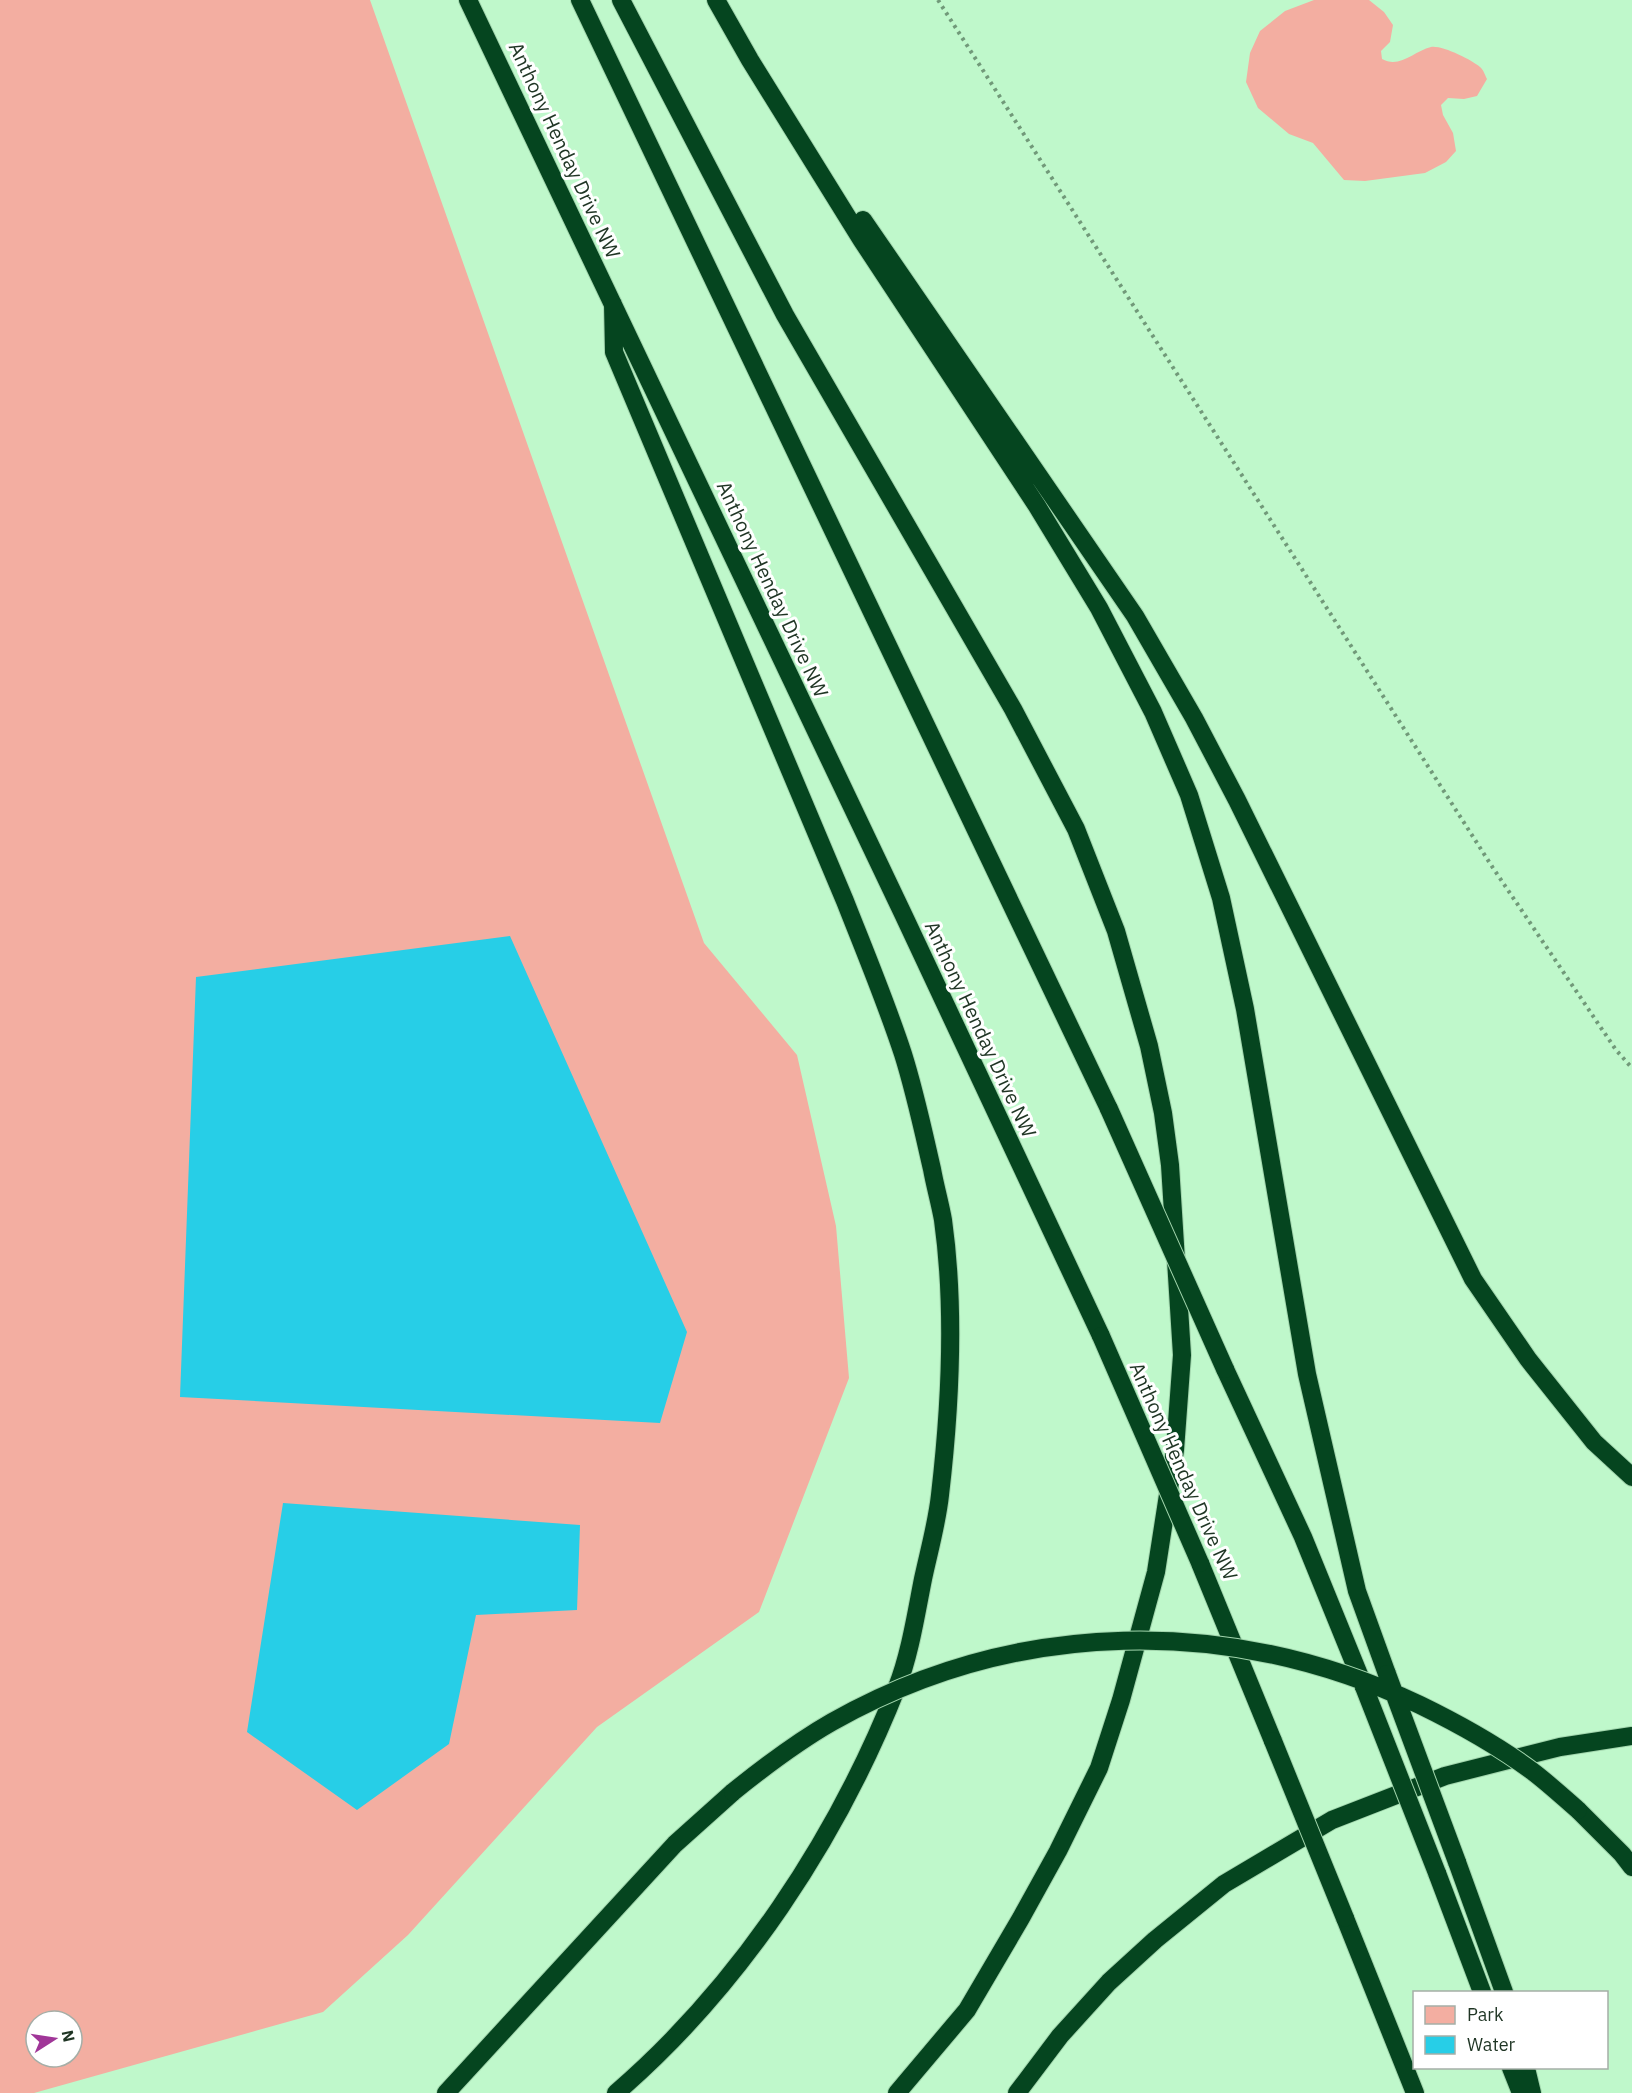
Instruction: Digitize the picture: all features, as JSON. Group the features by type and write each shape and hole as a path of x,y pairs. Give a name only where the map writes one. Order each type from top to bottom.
{"highway":[{"name":"Anthony Henday Drive NW","path":"468,0 1101,1336 1200,1563 1415,2093"},
{"path":"580,0 1109,1109 1225,1370 1303,1537 1364,1687 1482,1991"},
{"path":"621,0 785,315 1013,709 1077,829 1116,932 1149,1046 1163,1113 1170,1165 1182,1354 1175,1450 1156,1572 1121,1700 1099,1768 1058,1851 1021,1918 967,2010 897,2093"},
{"path":"716,0 750,60 861,239 1037,506 1099,608 1153,712 1189,795 1221,898 1243,998 1307,1374 1357,1591 1504,1991"},
{"path":"803,143 874,235 1135,616 1238,800 1473,1279 1528,1359 1594,1442 1632,1477"},
{"path":"613,304 614,352 845,901 903,1054 943,1220 950,1303 947,1411 940,1498 915,1617 898,1684 845,1802 764,1931 690,2021 616,2093"},
{"path":"446,2093 675,1844 761,1769 831,1723 863,1706 937,1675 981,1661 1039,1648 1102,1641 1162,1640 1208,1644 1260,1652 1335,1671 1383,1688 1483,1738 1533,1771 1578,1810 1632,1867"},
{"path":"1017,2093 1060,2036 1109,1982 1224,1884 1300,1838 1332,1820 1445,1776 1560,1747 1632,1736"},
{"path":"1389,2025 1408,2093"},
{"path":"1512,2069 1521,2093"},
{"path":"1526,2069 1532,2093"}],"path":[{"path":"938,0 1493,868 1616,1050 1632,1068"}],"green space":[{"path":"0,0 370,0 704,943 797,1055 836,1226 849,1378 759,1612 597,1727 408,1935 323,2012 34,2093 0,2093"},
{"path":"1314,0 1369,0 1384,12 1393,25 1390,42 1381,51 1382,59 1389,62 1401,61 1425,49 1436,47 1457,54 1481,68 1487,79 1477,96 1464,99 1448,98 1441,105 1443,115 1453,133 1456,151 1446,162 1425,173 1365,181 1344,180 1313,143 1289,134 1258,108 1246,82 1250,53 1260,31 1285,11"}],"water":[{"path":"510,936 687,1332 660,1423 180,1397 196,977"},
{"path":"283,1503 580,1525 577,1610 476,1615 449,1744 357,1810 247,1732"}]}
